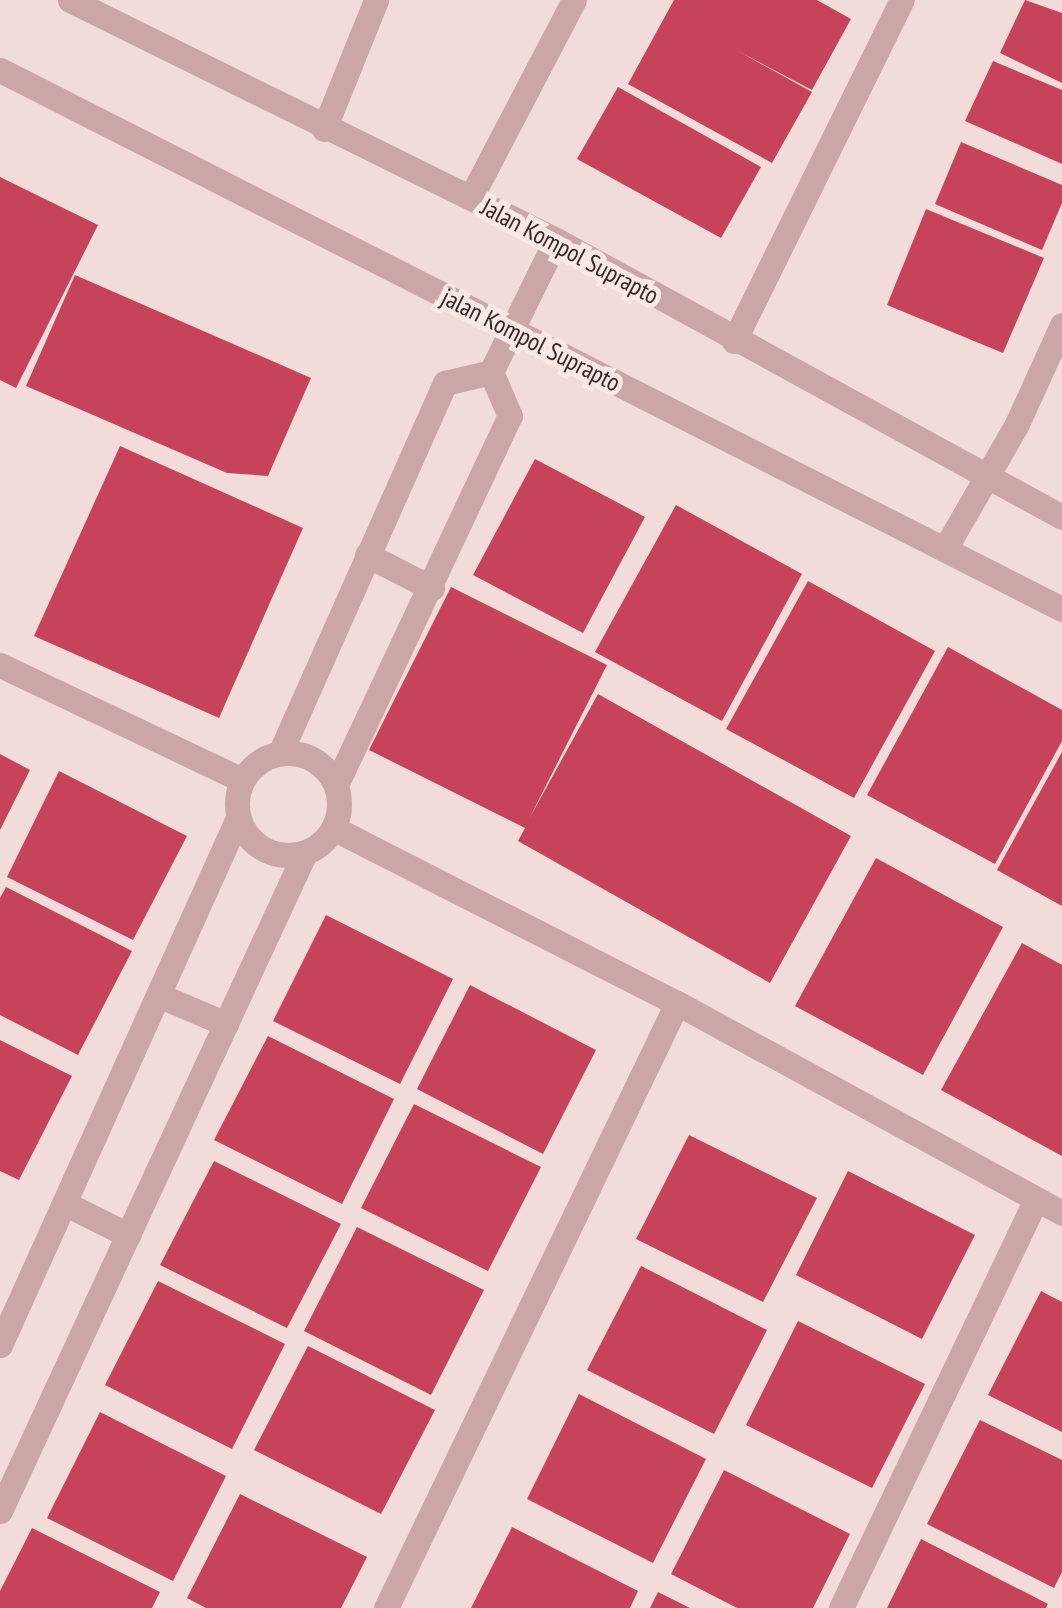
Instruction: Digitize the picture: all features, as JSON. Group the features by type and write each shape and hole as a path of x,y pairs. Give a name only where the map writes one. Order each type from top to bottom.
{"street":[{"name":"Jalan Kompol Suprapto","path":"70,0 324,129 556,240 734,342 1062,517"},
{"path":"324,129 376,0"},
{"path":"471,197 574,0"},
{"path":"734,342 902,0"},
{"name":"jalan Kompol Suprapto","path":"0,70 1062,609"},
{"path":"2,1499 304,855 336,829 337,783 510,416 491,372 556,240"},
{"path":"946,547 988,478 1062,325"},
{"path":"240,779 281,751 445,383 491,372"},
{"path":"366,555 432,588"},
{"path":"0,664 240,779"},
{"path":"281,751 314,758 337,783"},
{"path":"0,1344 236,822 240,779"},
{"path":"236,822 264,852 304,855"},
{"path":"336,829 677,1004 1062,1213"},
{"path":"158,995 226,1024"},
{"path":"386,1608 677,1004"},
{"path":"841,1608 1036,1200"},
{"path":"64,1203 128,1235"}],"building":[{"path":"674,0 817,0 851,19 812,90 738,51 812,92 772,163 628,84"},
{"path":"1025,0 1062,13 1062,83 1000,53"},
{"path":"993,61 1062,90 1062,164 965,121"},
{"path":"618,87 761,167 721,238 577,159"},
{"path":"961,142 1062,185 1062,203 1042,250 935,204"},
{"path":"0,177 98,225 16,388 0,380"},
{"path":"926,209 1044,258 1003,353 887,305"},
{"path":"75,275 311,378 268,476 227,473 26,386"},
{"path":"120,446 303,528 219,718 34,636"},
{"path":"535,459 645,517 583,633 473,575"},
{"path":"676,505 802,574 722,721 595,652"},
{"path":"808,581 935,651 854,798 726,729"},
{"path":"451,587 607,665 529,819 598,694 851,836 770,983 518,841 525,828 369,750"},
{"path":"948,647 1062,710 1062,741 995,864 867,795"},
{"path":"1062,752 1062,906 997,870"},
{"path":"0,754 30,770 0,830"},
{"path":"59,771 187,836 133,940 7,877"},
{"path":"876,858 1003,927 923,1075 795,1006"},
{"path":"6,887 132,951 78,1055 0,1015 0,898"},
{"path":"326,915 453,979 400,1084 273,1021"},
{"path":"1022,943 1062,965 1062,1156 941,1090"},
{"path":"470,985 596,1050 543,1154 417,1089"},
{"path":"268,1036 394,1099 342,1204 214,1140"},
{"path":"0,1040 72,1076 19,1180 0,1171"},
{"path":"414,1104 541,1167 488,1271 361,1208"},
{"path":"689,1135 817,1198 763,1302 636,1239"},
{"path":"214,1161 341,1224 287,1328 160,1265"},
{"path":"848,1171 975,1235 922,1339 796,1275"},
{"path":"357,1227 484,1290 431,1395 304,1331"},
{"path":"641,1266 767,1330 714,1434 587,1370"},
{"path":"158,1281 285,1344 232,1449 105,1385"},
{"path":"1041,1291 1062,1302 1062,1432 988,1395"},
{"path":"798,1321 925,1384 872,1488 746,1425"},
{"path":"308,1346 435,1410 381,1514 254,1450"},
{"path":"579,1394 706,1459 653,1563 527,1499"},
{"path":"100,1412 226,1476 173,1581 47,1518"},
{"path":"980,1420 1062,1460 1062,1572 1054,1588 927,1524"},
{"path":"724,1470 850,1534 813,1608 737,1608 671,1574"},
{"path":"240,1494 367,1557 341,1608 206,1608 187,1598"},
{"path":"512,1527 638,1591 630,1608 471,1608"},
{"path":"32,1528 160,1592 152,1608 0,1608 0,1591"},
{"path":"921,1539 1048,1604 1046,1608 887,1608"},
{"path":"658,1592 690,1608 650,1608"}]}
